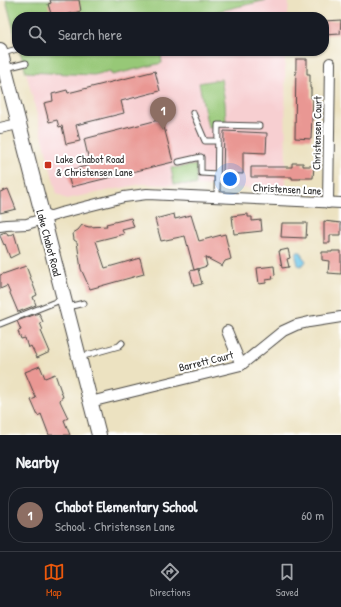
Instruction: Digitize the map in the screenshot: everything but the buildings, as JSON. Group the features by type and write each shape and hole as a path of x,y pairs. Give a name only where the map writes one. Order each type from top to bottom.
{"main road":[{"name":"Lake Chabot Road","path":"0,52 99,435"}],"street":[{"name":"Christensen Court","path":"328,202 330,63"},
{"path":"0,128 18,124"},
{"name":"Christensen Lane","path":"0,226 27,224 124,197 148,194 341,203"},
{"name":"Barrett Court","path":"90,402 241,365 283,332 296,325 341,317"},
{"path":"227,330 241,365"}],"lane":[{"path":"0,52 12,50"},
{"path":"5,69 26,63"},
{"path":"193,113 205,142 218,142"},
{"path":"217,197 218,125 260,126"},
{"path":"179,162 200,157 202,173 217,174"},
{"path":"0,324 65,303 84,303"},
{"path":"78,357 119,346 122,343"}],"shaded area":[{"path":"267,0 289,0 288,12 215,12"},
{"path":"161,56 285,56 286,190 142,184 66,199 57,194 26,72 94,75 111,71 112,74 162,63"}],"green space":[{"path":"6,0 267,0 215,12 12,12 12,23"},
{"path":"21,56 161,56 162,63 112,75 110,71 94,75 26,72"},
{"path":"221,79 225,102 226,122 217,123 217,127 208,128 199,83"},
{"path":"197,165 196,185 174,184 171,168"}],"water":[{"path":"297,252 302,253 302,256 306,261 300,266 298,265 296,257"}],"place":[{"name":"Chabot Elementary School","path":"163,130"},
{"name":"Lake Chabot Road & Christensen Lane","path":"48,165"}]}
